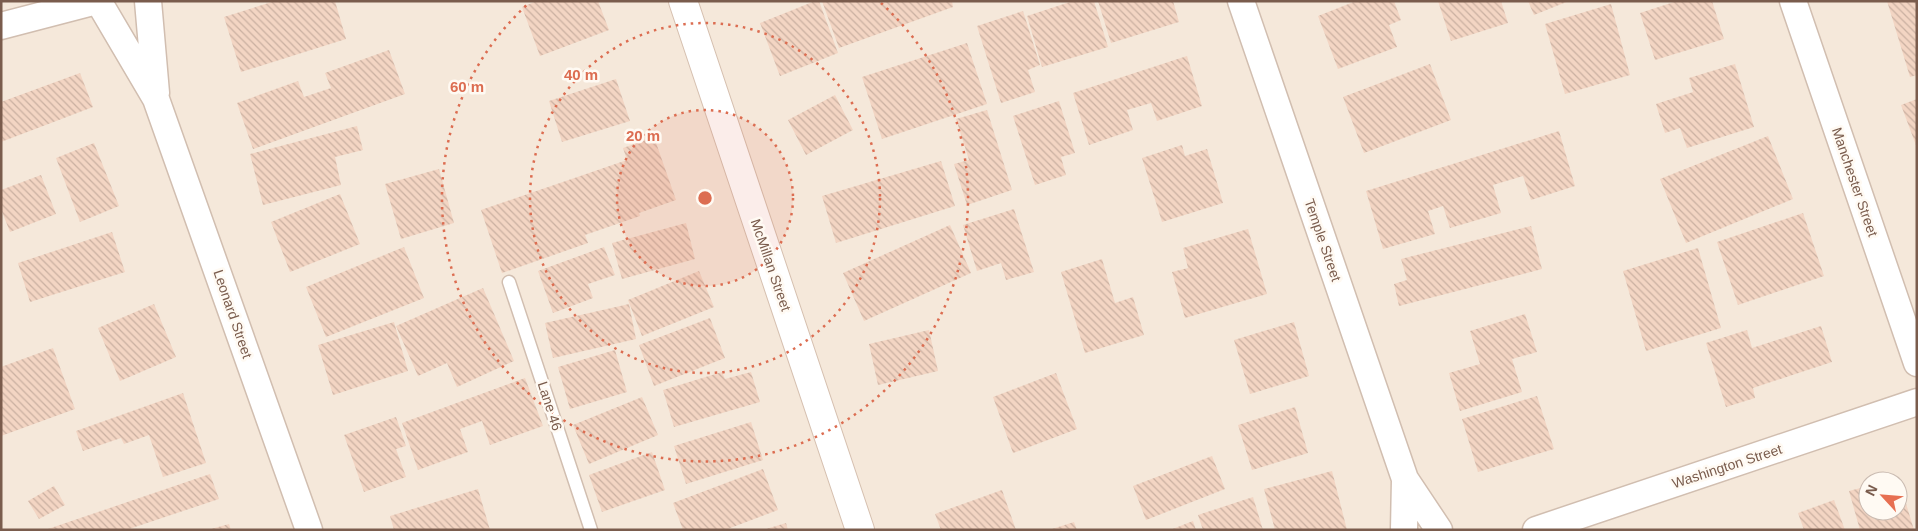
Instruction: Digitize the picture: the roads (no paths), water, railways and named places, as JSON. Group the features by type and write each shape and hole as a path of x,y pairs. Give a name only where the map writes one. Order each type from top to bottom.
{"main road":[{"name":"McMillan Street","path":"682,1 860,530"}],"street":[{"path":"1,25 34,1"},
{"path":"1,25 97,4 116,12 128,12 144,1"},
{"name":"Leonard Street","path":"148,1 156,99"},
{"name":"Temple Street","path":"1242,1 1404,479 1439,530"},
{"name":"Manchester Street","path":"1794,1 1917,364"},
{"name":"Leonard Street","path":"97,4 156,99 309,530"},
{"name":"Washington Street","path":"1536,530 1917,402"},
{"name":"Temple Street","path":"1404,479 1404,530"}],"lane":[{"name":"Lane 46","path":"509,282 591,530"}]}
